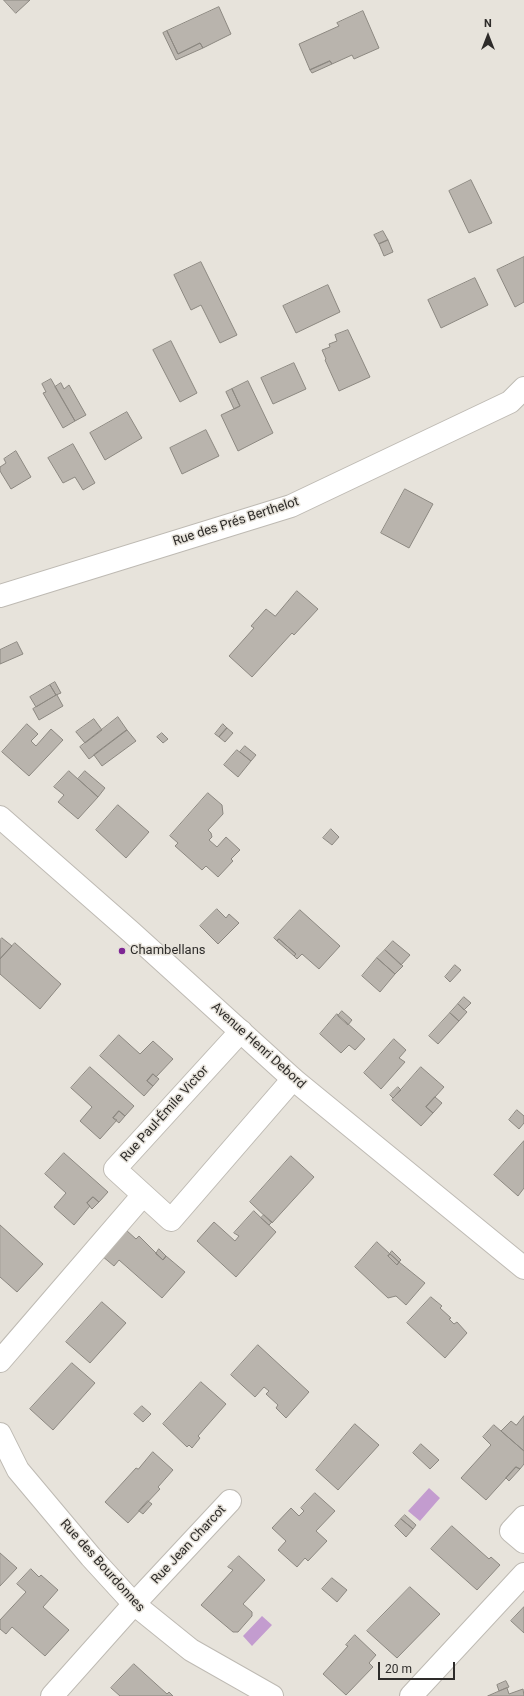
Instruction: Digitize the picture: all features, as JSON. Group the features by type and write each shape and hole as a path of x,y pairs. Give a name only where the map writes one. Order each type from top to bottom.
{"street":[{"name":"Rue des Prés Berthelot","path":"0,596 291,506 510,402 524,388"},
{"name":"Avenue Henri Debord","path":"0,817 293,1079 523,1264"},
{"name":"Rue Paul-Émile Victor","path":"241,1031 115,1169 143,1195 171,1220 293,1079"},
{"path":"0,1361 143,1195"},
{"name":"Rue des Bourdonnes","path":"0,1434 18,1470 91,1557 134,1604 191,1650 272,1696"},
{"name":"Rue Jean Charcot","path":"52,1696 134,1604 230,1502"},
{"path":"524,1517 511,1530 524,1542"},
{"path":"411,1696 524,1574"}],"shaded area":[{"path":"429,1488 440,1498 420,1521 408,1511"},
{"path":"262,1616 272,1625 252,1646 243,1636"}],"building":[{"path":"4,0 30,0 16,13"},
{"path":"219,7 231,34 203,48 200,43 178,54 167,31"},
{"path":"363,11 379,48 354,59 352,55 332,64 330,61 310,70 299,44 339,26 337,23"},
{"path":"167,31 178,54 200,43 203,48 176,60 163,33"},
{"path":"330,61 332,64 312,73 310,70"},
{"path":"471,180 492,223 469,233 449,191"},
{"path":"383,231 388,240 379,244 374,235"},
{"path":"388,240 393,252 384,256 379,244"},
{"path":"524,257 524,302 515,307 497,270"},
{"path":"201,262 237,335 220,343 201,305 191,310 174,275"},
{"path":"475,278 488,305 441,328 428,300"},
{"path":"328,285 340,312 296,333 283,306"},
{"path":"348,330 370,377 339,391 322,350 330,347 329,344 337,341 335,335"},
{"path":"171,341 197,393 180,402 153,350"},
{"path":"294,363 306,389 273,404 261,378"},
{"path":"51,379 75,421 63,428 43,393 46,392 42,384"},
{"path":"248,381 273,433 238,451 221,415 240,406 232,389"},
{"path":"61,383 64,389 69,385 86,415 75,421 55,387"},
{"path":"232,389 240,406 234,409 226,392"},
{"path":"127,412 142,438 105,460 90,433"},
{"path":"206,430 219,456 182,474 170,448"},
{"path":"73,444 95,483 83,490 75,477 63,483 48,458"},
{"path":"16,451 31,477 11,489 0,471 0,467 6,463 4,459"},
{"path":"405,489 433,504 409,548 381,533"},
{"path":"297,591 318,609 294,635 292,633 252,677 229,656 254,628 251,626 266,609 275,616"},
{"path":"17,642 23,654 0,664 0,650"},
{"path":"55,682 61,693 56,695 50,685"},
{"path":"50,685 56,695 36,707 30,697"},
{"path":"57,695 63,706 39,720 33,709"},
{"path":"118,717 127,730 89,759 80,747"},
{"path":"94,719 102,730 85,743 76,732"},
{"path":"27,724 38,734 31,741 36,746 51,729 63,740 29,776 2,752"},
{"path":"223,724 227,728 219,737 215,734"},
{"path":"227,728 233,733 225,742 219,737"},
{"path":"127,730 136,741 102,766 94,755"},
{"path":"162,733 168,739 163,743 157,737"},
{"path":"245,746 256,755 251,761 240,752"},
{"path":"237,750 251,761 238,777 224,765"},
{"path":"69,771 98,797 78,819 58,802 64,795 54,787"},
{"path":"85,771 105,788 98,797 78,779"},
{"path":"208,793 222,805 223,814 208,830 212,837 209,840 217,847 226,837 240,850 231,859 233,861 218,877 206,866 202,870 175,846 178,843 170,836"},
{"path":"118,805 149,832 126,858 96,830"},
{"path":"331,829 339,837 332,845 323,838"},
{"path":"217,909 226,918 229,914 239,923 218,944 200,926"},
{"path":"300,910 340,946 319,969 302,954 297,959 294,956 296,954 279,939 277,941 274,938"},
{"path":"2,938 12,946 0,959 0,940"},
{"path":"279,939 296,954 294,956 277,941"},
{"path":"393,941 410,955 401,965 385,950"},
{"path":"15,943 61,984 40,1009 0,974 0,959"},
{"path":"385,950 403,966 395,974 377,958"},
{"path":"377,958 395,974 380,992 362,976"},
{"path":"455,965 461,970 450,982 445,977"},
{"path":"464,997 471,1003 464,1010 458,1004"},
{"path":"458,1004 467,1012 459,1021 450,1013"},
{"path":"342,1011 352,1020 348,1025 338,1016"},
{"path":"450,1013 459,1021 438,1044 429,1036"},
{"path":"337,1014 365,1039 355,1050 349,1045 341,1053 320,1034"},
{"path":"119,1035 140,1054 153,1041 173,1059 156,1077 153,1074 147,1081 153,1086 144,1096 100,1056"},
{"path":"394,1039 406,1050 399,1058 405,1062 381,1089 364,1073"},
{"path":"90,1067 134,1106 125,1116 119,1111 113,1118 117,1120 100,1139 80,1121 92,1107 71,1088"},
{"path":"421,1067 444,1087 426,1107 433,1113 421,1126 392,1100"},
{"path":"153,1074 159,1079 153,1086 147,1081"},
{"path":"398,1087 401,1090 393,1098 390,1095"},
{"path":"435,1097 442,1103 433,1113 426,1107"},
{"path":"517,1110 524,1116 524,1123 519,1129 509,1120"},
{"path":"119,1111 125,1116 119,1123 113,1118"},
{"path":"524,1141 524,1188 518,1196 494,1175"},
{"path":"64,1153 108,1192 99,1202 93,1197 87,1203 90,1206 74,1225 54,1207 66,1193 45,1174"},
{"path":"291,1156 314,1177 272,1223 250,1202"},
{"path":"93,1197 99,1202 92,1209 87,1203"},
{"path":"254,1211 276,1232 236,1277 197,1241 214,1222 235,1241 239,1236 234,1233"},
{"path":"264,1215 272,1222 269,1225 261,1218"},
{"path":"0,1225 43,1264 17,1292 0,1277"},
{"path":"126,1230 136,1239 139,1236 163,1260 166,1256 185,1272 162,1298 119,1260 114,1266 102,1256"},
{"path":"377,1242 390,1254 388,1256 397,1265 399,1262 425,1283 406,1305 396,1296 388,1298 355,1267"},
{"path":"159,1249 166,1256 163,1260 156,1254"},
{"path":"392,1251 401,1260 399,1262 390,1254"},
{"path":"390,1254 399,1262 397,1265 388,1256"},
{"path":"431,1297 442,1306 440,1308 451,1318 449,1319 454,1324 457,1322 467,1333 445,1358 407,1323"},
{"path":"102,1302 126,1323 90,1363 66,1342"},
{"path":"258,1345 309,1392 286,1418 276,1408 278,1405 266,1394 269,1391 264,1387 255,1397 231,1375"},
{"path":"72,1363 95,1383 53,1430 30,1409"},
{"path":"201,1382 226,1404 198,1436 200,1438 192,1448 189,1445 187,1447 163,1424"},
{"path":"142,1406 151,1414 143,1422 134,1414"},
{"path":"524,1416 524,1451 501,1431 511,1421 516,1425"},
{"path":"355,1424 379,1445 338,1490 316,1470"},
{"path":"494,1425 524,1451 524,1464 520,1469 516,1467 486,1500 461,1478 491,1445 483,1437"},
{"path":"421,1444 439,1460 430,1469 413,1453"},
{"path":"153,1452 173,1470 158,1487 160,1489 128,1523 105,1502"},
{"path":"516,1467 520,1469 509,1481 506,1478"},
{"path":"315,1493 335,1511 316,1531 327,1541 308,1561 305,1558 297,1567 278,1550 286,1541 272,1528 291,1508 299,1516 304,1511 301,1508"},
{"path":"148,1501 152,1504 143,1514 139,1511"},
{"path":"405,1515 416,1525 413,1529 401,1519"},
{"path":"401,1519 413,1529 406,1537 395,1526"},
{"path":"452,1526 489,1559 491,1557 500,1565 477,1590 431,1549"},
{"path":"0,1553 17,1568 0,1586"},
{"path":"239,1556 265,1580 243,1604 252,1612 252,1616 238,1632 233,1632 201,1605 233,1570 228,1567"},
{"path":"31,1569 39,1577 41,1575 58,1590 43,1607 69,1630 45,1656 12,1627 6,1634 0,1629 0,1620 26,1592 17,1584"},
{"path":"332,1578 347,1590 337,1602 322,1589"},
{"path":"410,1587 440,1614 397,1658 367,1631"},
{"path":"524,1607 524,1633 511,1621"},
{"path":"355,1635 376,1655 369,1663 373,1667 346,1695 323,1674 348,1646 346,1645"},
{"path":"134,1664 167,1694 169,1692 173,1696 120,1696 111,1688"},
{"path":"506,1681 509,1687 499,1691 497,1685"},
{"path":"507,1688 509,1694 523,1689 524,1696 488,1696"}],"place":[{"name":"Chambellans","path":"122,951"}]}
